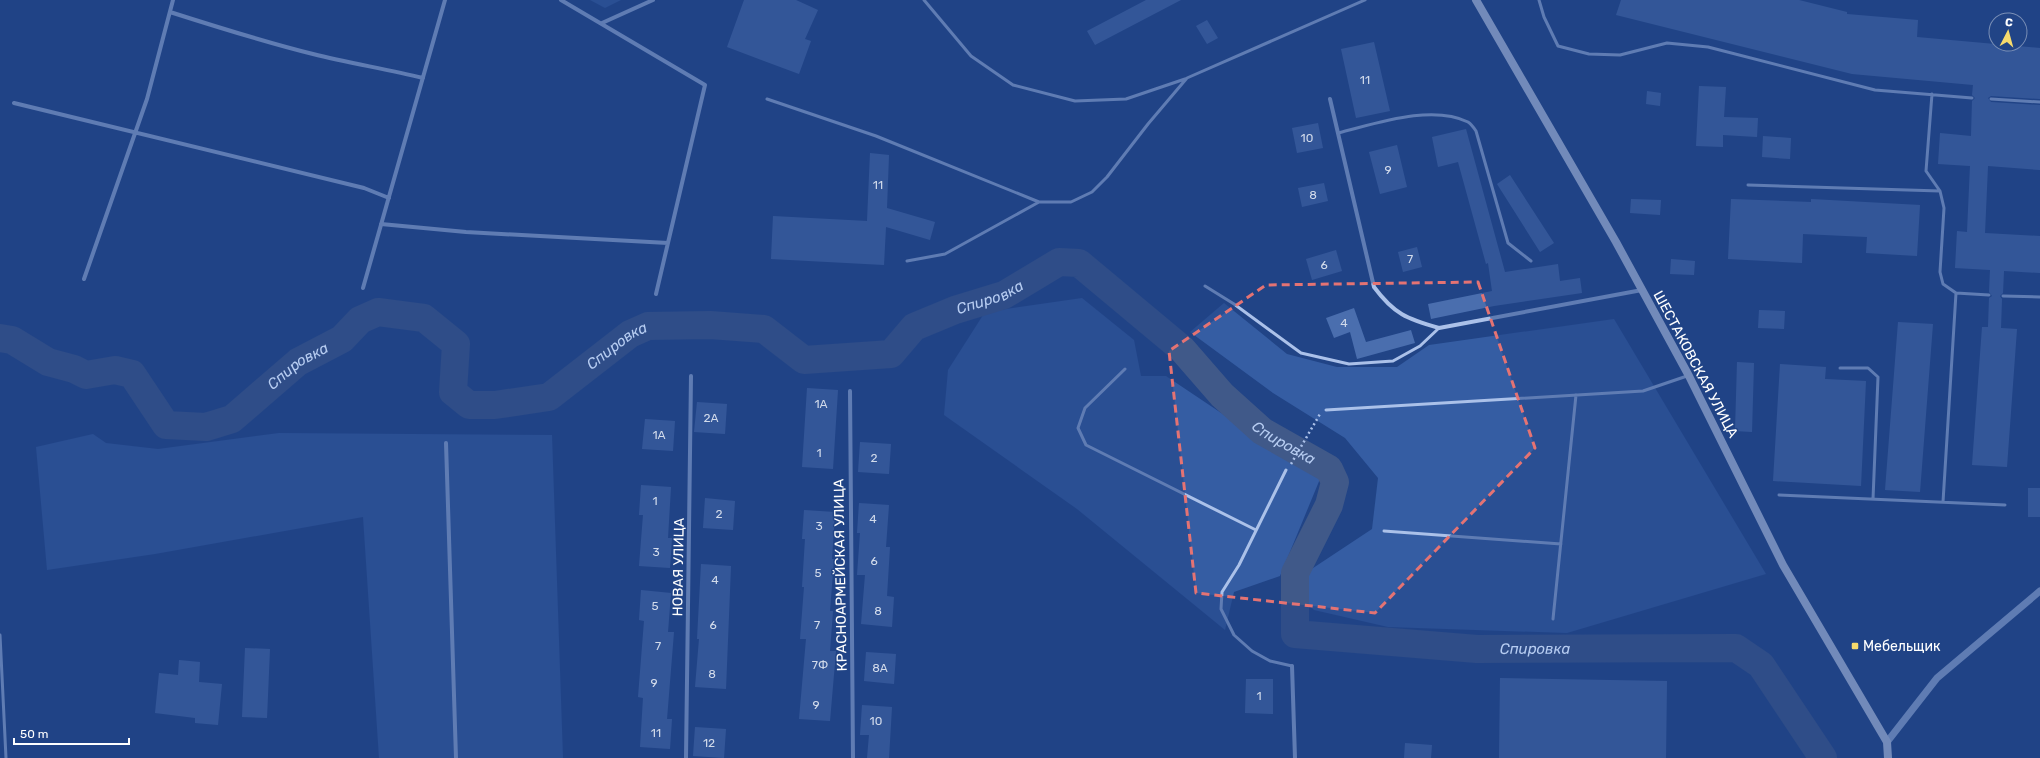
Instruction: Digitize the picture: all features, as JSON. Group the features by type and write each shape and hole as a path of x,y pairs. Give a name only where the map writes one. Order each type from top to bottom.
{"main road":[{"name":"ШЕСТАКОВСКАЯ УЛИЦА","path":"1476,0 1642,290 1689,376 1783,564 1887,742"},
{"path":"1887,742 1888,758"}],"street":[{"path":"84,279 147,99 173,0"},
{"path":"363,288 445,0"},
{"path":"561,0 705,85 656,294"},
{"path":"602,23 653,0"},
{"path":"170,12 248,38 315,55 423,78"},
{"path":"1330,99 1374,287 1385,302 1410,320 1439,328 1642,290"},
{"path":"14,103 364,188 389,198"},
{"path":"381,224 466,232 668,243"},
{"name":"НОВАЯ УЛИЦА","path":"686,758 691,376"},
{"name":"КРАСНОАРМЕЙСКАЯ УЛИЦА","path":"850,391 853,758"},
{"path":"446,443 456,758"},
{"path":"1887,742 1937,678 2040,591"},
{"path":"1292,666 1295,758"}],"lane":[{"path":"924,0 971,56 1013,86 1075,101 1126,99 1187,78 1365,0"},
{"path":"1539,0 1544,17 1558,46 1589,54 1620,55 1667,43 1708,47 1875,90 1972,98"},
{"path":"768,99 876,136 1039,202 1071,202 1092,192 1107,177 1148,124 1187,78"},
{"path":"1932,94 1926,170 1940,191 1944,208 1940,272 1943,284 1956,293 1989,295"},
{"path":"1991,99 2040,102"},
{"path":"1338,133 1405,117 1433,115 1469,122 1476,131 1508,243 1531,261"},
{"path":"1748,185 1940,191"},
{"path":"907,261 945,254 1039,202"},
{"path":"1205,286 1234,304 1301,353 1349,364 1393,361 1420,346 1439,328"},
{"path":"1943,502 1956,293"},
{"path":"2003,296 2040,298"},
{"path":"1840,368 1868,368 1878,377 1873,499"},
{"path":"1125,369 1085,408 1078,428 1086,445 1256,530"},
{"path":"1326,410 1643,390 1689,376"},
{"path":"1553,619 1576,395"},
{"path":"1286,470 1239,565 1222,592 1221,609 1234,635 1252,651 1270,661 1292,666"},
{"path":"1779,495 2005,505"},
{"path":"1384,531 1561,544"},
{"path":"0,635 6,758"}],"path":[{"path":"1296,457 1319,415 1326,410"}],"highlighted area":[{"path":"1478,282 1535,448 1375,613 1196,593 1169,351 1266,285"}],"shaded area":[{"path":"590,0 621,0 605,8"},
{"path":"1082,298 1134,340 1141,376 1166,376 1320,479 1280,576 1234,592 1225,630 1077,509 944,415 948,370 985,312"},
{"path":"1224,303 1287,354 1337,367 1397,367 1429,345 1614,319 1766,574 1567,633 1388,627 1314,610 1300,596 1301,576 1372,529 1378,478 1345,438 1273,393 1190,332"},
{"path":"279,433 552,435 563,758 379,758 363,517 155,554 47,570 36,447 93,434 106,443 158,449"}],"building":[{"path":"744,0 796,0 818,10 805,39 811,41 799,74 727,47"},
{"path":"1146,0 1181,0 1095,45 1087,31"},
{"path":"1621,0 1799,0 1847,12 1847,14 1918,20 1917,37 1988,43 1988,52 2028,52 2028,47 2040,48 2040,99 1991,96 1988,98 1991,102 2040,105 2040,170 1988,166 1985,233 2040,236 2040,273 2004,271 2003,293 2000,296 2002,299 2001,328 2017,329 2007,467 1972,465 1982,327 1988,327 1989,298 1992,296 1989,292 1990,270 1955,268 1957,231 1967,232 1970,166 1938,164 1940,133 1971,136 1972,101 1975,98 1972,95 1973,85 1852,74 1616,15"},
{"path":"1207,20 1218,38 1207,44 1196,26"},
{"path":"1374,42 1390,111 1356,118 1341,49"},
{"path":"1699,86 1726,87 1724,117 1758,118 1757,137 1723,135 1723,147 1696,146"},
{"path":"1647,91 1661,93 1660,106 1646,104"},
{"path":"1318,123 1323,148 1297,153 1292,128"},
{"path":"1466,129 1505,272 1558,264 1560,281 1580,278 1582,293 1494,306 1431,319 1428,304 1492,291 1488,263 1486,264 1458,162 1438,167 1432,137"},
{"path":"1763,136 1791,138 1790,159 1762,157"},
{"path":"1397,145 1407,187 1380,194 1369,152"},
{"path":"870,153 889,155 887,208 935,222 930,240 886,227 884,265 771,259 773,216 867,221"},
{"path":"1510,175 1554,243 1540,252 1497,184"},
{"path":"1324,183 1328,201 1302,207 1298,188"},
{"path":"1631,199 1661,200 1660,215 1630,213"},
{"path":"1731,199 1811,202 1811,199 1920,205 1917,256 1866,253 1867,237 1803,234 1802,263 1728,259"},
{"path":"1417,247 1422,267 1403,272 1398,252"},
{"path":"1336,250 1342,271 1312,280 1306,259"},
{"path":"1671,259 1695,261 1694,275 1670,274"},
{"path":"1354,308 1366,342 1411,330 1415,343 1357,359 1350,332 1334,338 1326,318"},
{"path":"1759,310 1785,311 1784,329 1758,328"},
{"path":"1898,322 1933,324 1920,492 1885,490"},
{"path":"1737,362 1754,363 1752,432 1735,431"},
{"path":"1780,364 1826,367 1825,379 1866,381 1861,486 1773,481"},
{"path":"807,388 838,390 833,469 802,467"},
{"path":"697,402 727,404 725,434 694,432"},
{"path":"645,419 675,421 673,451 642,449"},
{"path":"860,442 891,444 889,474 858,472"},
{"path":"641,485 671,487 668,538 672,538 670,568 639,566 643,515 639,515"},
{"path":"2028,488 2040,488 2040,517 2028,517"},
{"path":"705,498 735,501 733,530 703,528"},
{"path":"859,503 889,505 886,547 890,547 887,596 894,597 892,627 861,624 865,575 857,575 860,533 857,533"},
{"path":"804,510 835,512 832,559 834,559 830,611 833,611 830,651 836,651 830,721 799,719 806,639 800,639 804,587 802,587 805,539 802,539"},
{"path":"701,564 731,566 726,689 695,687 699,639 697,639"},
{"path":"641,590 671,593 668,632 674,632 667,719 672,719 670,749 640,747 643,698 638,697 644,621 639,620"},
{"path":"245,648 270,649 267,718 242,717"},
{"path":"866,652 896,654 894,684 864,681"},
{"path":"179,660 200,662 199,682 222,684 218,725 195,723 195,718 155,713 159,673 178,675"},
{"path":"1500,678 1667,681 1666,758 1499,758"},
{"path":"1246,679 1273,679 1273,714 1245,713"},
{"path":"862,705 892,707 889,758 867,758 869,735 860,735"},
{"path":"695,727 726,729 724,758 693,756"},
{"path":"1405,743 1432,745 1431,758 1404,758"}],"waterway":[{"name":"Спировка","path":"0,338 12,340 48,362 74,369 86,375 115,370 132,374 166,425 206,427 232,419 298,362 342,339 360,320 378,312 424,318 456,344 453,392 469,405 495,405 549,397 630,334 648,326 710,325 764,329 804,360 891,354 914,327 955,310 1004,295 1059,262 1079,263 1182,349 1222,395 1262,431 1329,469 1335,482 1329,505 1295,573 1295,634 1477,649 1736,648 1761,665 1823,758"}],"place":[{"name":"Мебельщик","path":"1855,646"}]}
